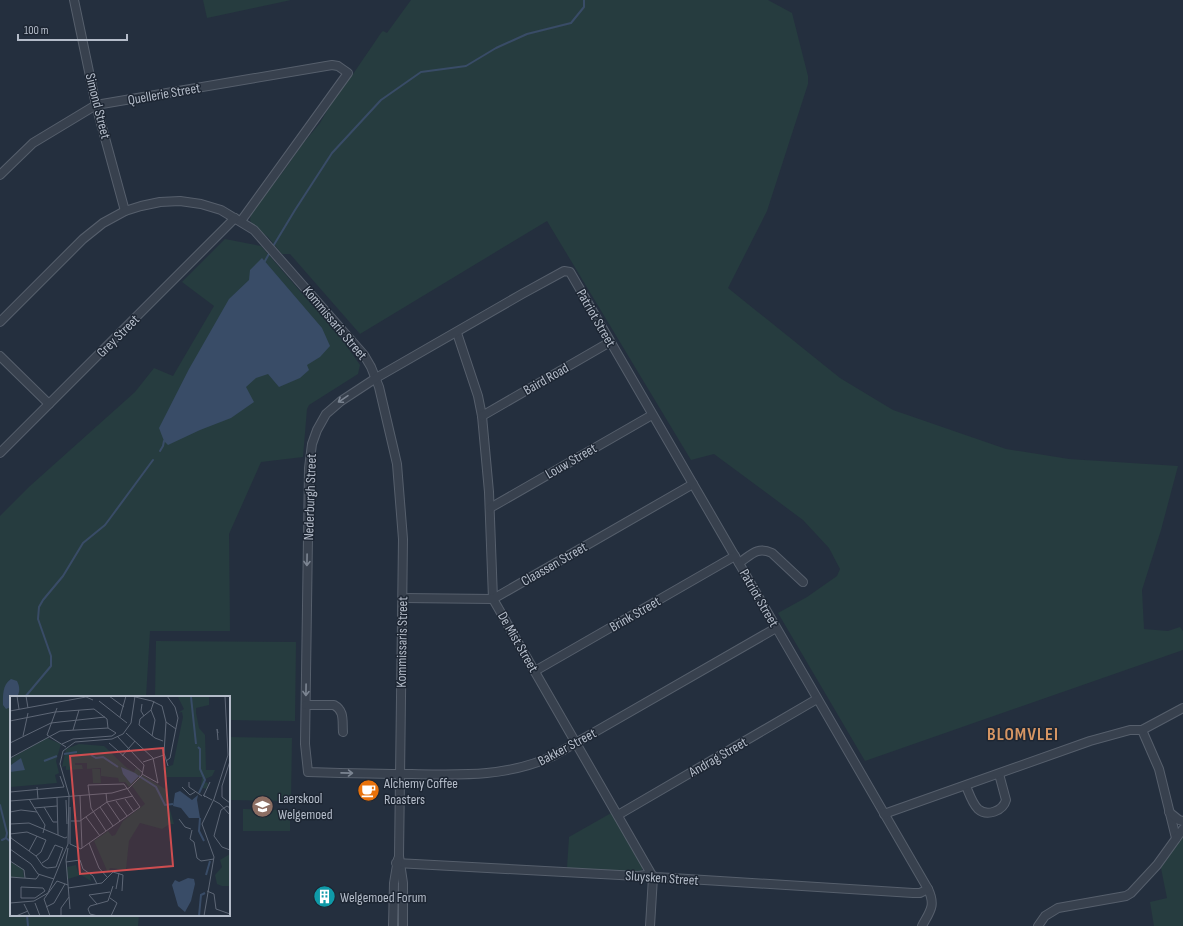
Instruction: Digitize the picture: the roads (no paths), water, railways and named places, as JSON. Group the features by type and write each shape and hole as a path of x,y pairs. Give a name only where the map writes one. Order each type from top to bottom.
{"street":[{"name":"Simond Street","path":"74,0 96,105 125,211"},
{"name":"Quellerie Street","path":"0,175 33,143 96,105 334,65 348,73"},
{"name":"Grey Street","path":"0,453 238,219 348,73"},
{"name":"Kommissaris Street","path":"0,322 93,230 125,211 160,202 180,201 201,204 221,210 254,230 364,355 376,378 396,464 404,539 398,860 394,883 393,926"},
{"name":"Nederburgh Street","path":"308,772 305,744 309,468 312,444 320,425 326,414 333,407 376,378 564,271 570,272"},
{"name":"Patriot Street","path":"570,272 928,889 932,906 922,926"},
{"name":"De Mist Street","path":"457,332 478,396 482,416 490,508 493,599 653,877"},
{"name":"Baird Road","path":"482,416 610,342"},
{"path":"0,356 49,404"},
{"name":"Louw Street","path":"490,508 652,415"},
{"name":"Claassen Street","path":"493,599 693,484"},
{"name":"Brink Street","path":"535,671 757,550 762,549 772,553 802,582"},
{"path":"403,598 493,599"},
{"name":"Bakker Street","path":"308,772 460,775 486,774 536,764 576,743 776,628"},
{"name":"Andrag Street","path":"618,815 817,699"},
{"path":"306,705 338,707 342,714 343,732"},
{"path":"884,814 1090,741 1130,730 1142,730 1183,708"},
{"path":"1142,730 1159,769 1176,838"},
{"path":"966,786 979,810 991,812 997,811 1002,809 1006,800 999,774"},
{"path":"1169,812 1179,820 1183,821"},
{"path":"1038,926 1045,916 1058,908 1126,896 1131,893 1156,865 1183,829"},
{"name":"Kommissaris Street","path":"398,860 403,883 403,926"},
{"name":"Sluysken Street","path":"398,860 913,893 920,893 928,889"},
{"path":"650,926 653,877"}],"water":[{"path":"262,258 322,328 330,346 320,357 307,365 309,370 300,378 279,387 268,374 256,378 246,387 254,402 231,418 168,445 164,441 159,428 189,369 229,299 249,280 250,270"},
{"path":"11,679 17,681 19,691 17,696 10,696 10,707 6,709 3,705 3,698 8,681"}],"waterway":[{"path":"272,248 332,153 381,100 421,72 466,66 496,48 527,34 571,23 584,7 584,0"},
{"path":"265,261 270,252"},
{"path":"160,451 164,441"},
{"path":"26,696 51,666 51,656 38,619 39,607 63,576 83,543 105,525 153,460"},
{"path":"0,805 7,833 6,838 2,840"},
{"path":"6,838 10,841"},
{"path":"27,916 28,926"}],"place":[{"name":"Alchemy Coffee Roasters","path":"369,791"},
{"name":"Laerskool Welgemoed","path":"263,806"},
{"name":"Welgemoed Forum","path":"325,897"}],"district":[{"name":"BLOMVLEI","path":"1023,734"}]}
